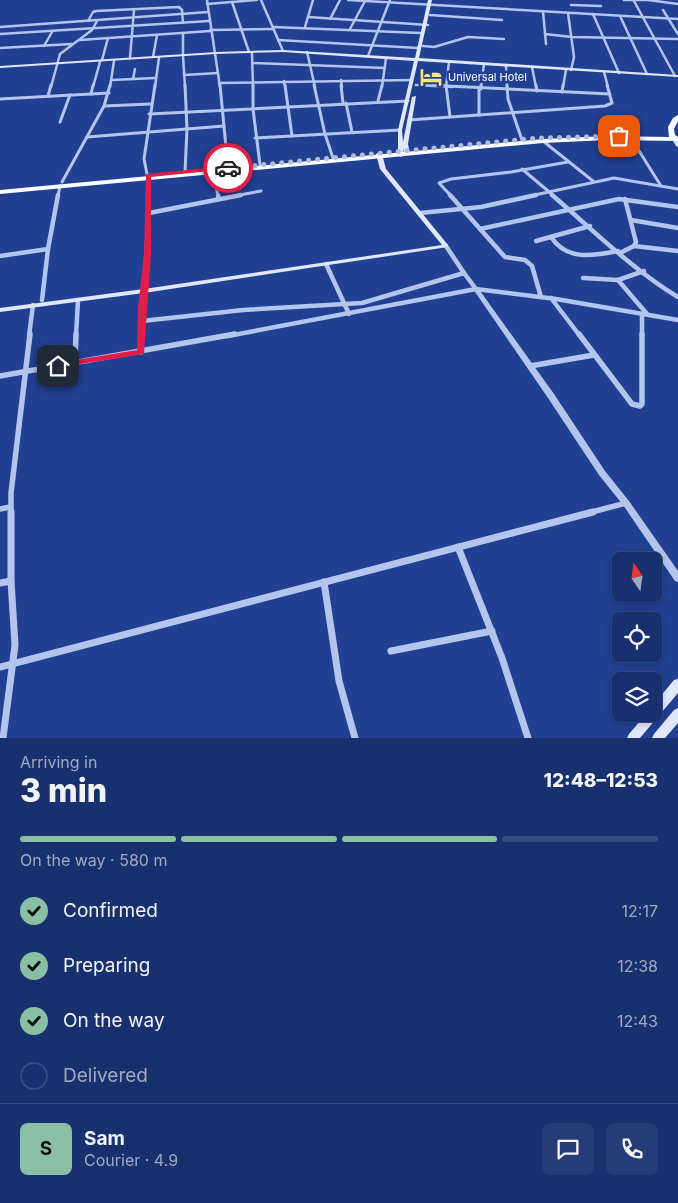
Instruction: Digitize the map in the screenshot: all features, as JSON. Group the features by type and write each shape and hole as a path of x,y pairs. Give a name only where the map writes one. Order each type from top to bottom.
{"highway":[{"path":"677,138 670,130 671,124 678,117"},
{"path":"677,138 676,129 678,125"},
{"path":"0,190 214,173 522,140 582,136 677,138"},
{"path":"403,153 542,141 608,138 677,138"},
{"path":"148,177 333,158 379,156"}],"main road":[{"path":"421,47 421,33 430,15 432,2"},
{"path":"403,153 400,130 432,2"},
{"path":"101,61 283,51 418,59"},
{"path":"251,52 368,56 677,76"},
{"path":"0,67 183,56"},
{"path":"403,153 416,85 418,59"},
{"path":"379,156 383,169 445,244"},
{"path":"0,306 144,289 326,264 445,244"},
{"path":"0,310 78,300 445,244"},
{"path":"633,738 678,684"},
{"path":"658,738 678,714"}],"street":[{"path":"228,168 216,54 210,30 207,2 256,0"},
{"path":"261,0 283,51"},
{"path":"305,27 313,0"},
{"path":"330,19 340,0"},
{"path":"348,0 432,2 568,13 678,19"},
{"path":"570,0 574,13"},
{"path":"624,0 648,0 678,4"},
{"path":"634,0 677,76"},
{"path":"350,29 365,1"},
{"path":"368,56 390,1"},
{"path":"232,2 251,52 255,138 260,165"},
{"path":"571,5 601,6"},
{"path":"88,21 94,12 179,7 181,8 183,23"},
{"path":"157,8 159,17"},
{"path":"130,58 134,10"},
{"path":"662,10 678,34"},
{"path":"543,11 546,44"},
{"path":"0,27 133,19 208,12"},
{"path":"562,92 574,57 568,13"},
{"path":"593,14 619,73"},
{"path":"430,15 502,20"},
{"path":"620,16 647,74"},
{"path":"308,17 426,25"},
{"path":"48,96 60,54 92,30 97,21"},
{"path":"0,34 92,30 209,21"},
{"path":"80,40 210,30 305,27 421,33"},
{"path":"44,46 52,32"},
{"path":"183,33 186,112 184,172"},
{"path":"545,34 572,37 678,40"},
{"path":"153,57 156,35"},
{"path":"278,40 434,47 472,37 504,39"},
{"path":"91,94 108,38"},
{"path":"0,48 74,44"},
{"path":"307,53 325,134 333,158"},
{"path":"141,352 149,213 148,177 144,159 150,104 159,58"},
{"path":"378,101 384,80 386,58"},
{"path":"42,300 48,249 61,184 104,106 112,80 114,61"},
{"path":"449,62 446,88 450,117"},
{"path":"252,63 385,68"},
{"path":"479,115 480,89 484,64"},
{"path":"506,66 507,90 512,112 522,140"},
{"path":"532,67 537,90"},
{"path":"133,79 135,69"},
{"path":"409,120 605,106 612,103 604,72"},
{"path":"184,76 218,73"},
{"path":"112,80 156,78"},
{"path":"219,83 313,80 412,80"},
{"path":"341,80 352,132"},
{"path":"284,81 286,106 292,136"},
{"path":"416,85 446,88 610,94"},
{"path":"0,99 109,93"},
{"path":"60,122 70,95"},
{"path":"149,114 378,101 408,101"},
{"path":"104,106 150,104"},
{"path":"87,137 224,126"},
{"path":"255,138 400,130"},
{"path":"542,141 592,181"},
{"path":"636,146 660,186"},
{"path":"542,297 532,266 525,260 505,258 439,183 568,162"},
{"path":"522,169 619,252 666,290 678,297"},
{"path":"214,173 219,199"},
{"path":"420,213 463,210 550,192 592,181 614,178 678,189"},
{"path":"149,213 261,191"},
{"path":"480,229 626,199 678,207"},
{"path":"626,199 636,242 634,246"},
{"path":"631,220 678,228"},
{"path":"536,241 590,226"},
{"path":"550,237 555,246 567,254 584,256 619,252 634,246 678,251"},
{"path":"445,244 602,473 678,578"},
{"path":"0,256 48,249"},
{"path":"326,264 349,314"},
{"path":"583,278 618,280 644,271"},
{"path":"142,321 243,310 362,303 464,273"},
{"path":"551,298 632,404 640,406 642,404 645,314 618,280"},
{"path":"0,376 349,314 476,289 551,298 678,320"},
{"path":"75,363 78,300"},
{"path":"2,738 2,725 15,646 10,581 10,507 33,305"},
{"path":"530,366 594,355"},
{"path":"0,667 626,504"},
{"path":"0,509 10,507"},
{"path":"458,547 502,658 528,738"},
{"path":"0,583 10,581"},
{"path":"324,582 339,681 354,738"},
{"path":"391,650 492,631"}],"way so far":[{"path":"228,168 537,138 619,136"}],"place":[{"name":"Universal Hotel","path":"431,77"}],"route":[{"path":"58,366 141,352 142,308 148,254 148,175 228,168"}]}
